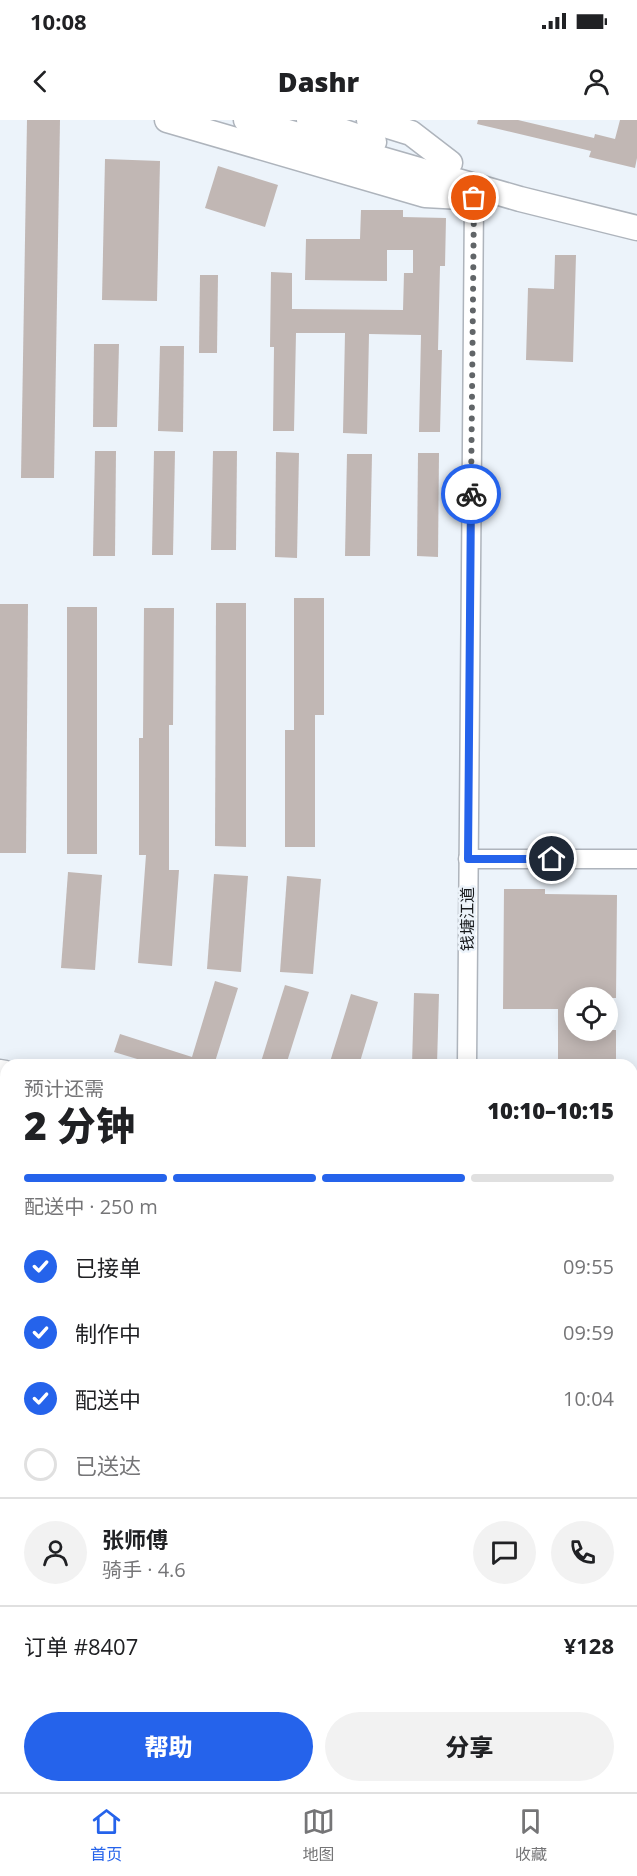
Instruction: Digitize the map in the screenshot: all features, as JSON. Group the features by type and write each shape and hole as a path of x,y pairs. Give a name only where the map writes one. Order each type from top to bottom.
{"highway":[{"path":"167,120 425,195 519,199"},
{"path":"246,120 371,140 519,199 637,228"},
{"path":"309,120 532,186 637,211"}],"street":[{"name":"钱塘江道","path":"467,1059 474,198"},
{"path":"468,859 637,859"}],"building":[{"path":"27,120 60,120 54,478 21,478"},
{"path":"478,120 518,120 594,138 595,134 615,139 620,120 637,120 635,168 589,157 591,151 477,124"},
{"path":"105,159 160,161 157,301 102,300"},
{"path":"218,166 278,185 265,227 205,208"},
{"path":"361,210 403,210 403,217 446,218 445,266 440,266 438,350 442,350 440,432 419,432 421,335 369,334 367,434 343,433 345,333 296,333 294,431 273,431 274,347 270,347 271,272 292,273 292,309 403,310 404,273 413,273 413,250 387,250 387,281 305,280 306,239 360,239"},
{"path":"555,255 576,255 573,362 526,360 528,288 554,289"},
{"path":"200,275 218,275 217,353 199,353"},
{"path":"94,344 119,344 117,427 93,427"},
{"path":"160,346 184,346 183,432 158,431"},
{"path":"95,451 116,451 115,556 93,556"},
{"path":"154,451 175,451 173,555 152,555"},
{"path":"213,451 237,451 236,550 211,550"},
{"path":"276,452 299,453 297,558 275,557"},
{"path":"418,453 439,453 438,557 417,556"},
{"path":"347,454 372,454 370,556 345,556"},
{"path":"294,598 324,598 324,715 315,715 315,847 285,847 285,730 294,730"},
{"path":"216,603 246,603 246,847 215,846"},
{"path":"0,604 28,604 26,853 0,853"},
{"path":"67,607 97,607 97,854 67,854"},
{"path":"144,608 174,608 173,725 169,725 169,870 179,870 172,966 138,963 146,855 139,855 139,738 143,738"},
{"path":"68,872 102,875 95,970 61,968"},
{"path":"214,874 248,876 241,972 207,969"},
{"path":"287,876 321,879 313,974 280,972"},
{"path":"504,889 545,889 545,894 617,895 616,987 564,987 564,1041 616,1041 616,1059 558,1059 558,1009 503,1009"},
{"path":"215,981 238,988 216,1059 137,1059 114,1052 120,1034 192,1057"},
{"path":"285,985 309,992 288,1059 262,1059"},
{"path":"414,993 439,994 437,1059 412,1059"},
{"path":"351,994 378,1002 361,1059 331,1059"}],"way so far":[{"path":"471,494 474,198"}],"route":[{"path":"471,494 468,859 552,859"}]}
